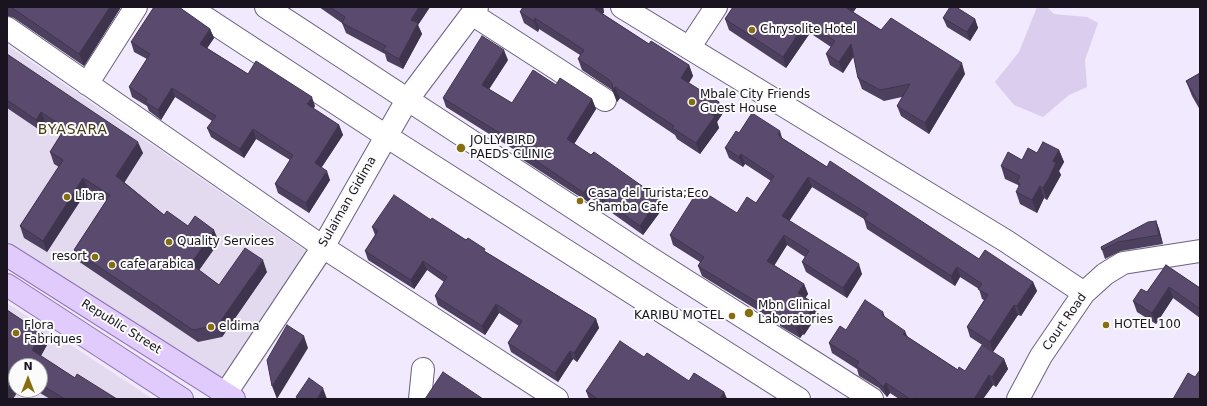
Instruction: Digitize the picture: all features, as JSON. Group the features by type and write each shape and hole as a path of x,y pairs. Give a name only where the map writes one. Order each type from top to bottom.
{"main road":[{"name":"Republic Street","path":"7,256 227,397"},
{"path":"7,285 182,399"}],"street":[{"path":"87,84 136,7"},
{"path":"189,7 386,136 799,399"},
{"path":"266,7 407,100 872,399"},
{"path":"622,7 1006,241 1084,293"},
{"path":"689,48 716,7"},
{"path":"474,10 605,100"},
{"name":"Sulaiman Gidima","path":"227,397 323,247 407,100 474,10"},
{"path":"7,28 323,247 557,399"},
{"name":"Court Road","path":"1018,399 1042,356 1084,293 1105,274 1123,263 1200,251"},
{"path":"420,399 423,369"}],"shaded area":[{"path":"1037,7 1047,7 1054,14 1087,17 1098,23 1085,60 1087,87 1069,95 1043,117 1014,105 995,82 1019,52"},
{"path":"7,45 312,255 230,388 7,242"},
{"path":"7,303 153,399 7,399"}],"building":[{"path":"11,7 110,7 79,54"},
{"path":"154,7 179,7 210,29 200,44 248,74 256,61 312,97 307,104 339,125 315,163 327,171 306,203 275,184 293,155 253,129 240,149 207,128 216,116 172,88 158,110 145,102 147,99 129,87 150,54 131,42"},
{"path":"330,7 419,7 411,20 418,23 399,59 383,50 386,46 342,23 345,17"},
{"path":"523,7 596,7 595,9 649,44 651,41 689,65 681,78 719,102 711,114 715,116 696,143 672,128 674,126 615,87 613,91 612,84 608,79 578,59 584,50 535,18 534,21 520,12"},
{"path":"733,7 845,7 881,30 891,18 962,63 925,123 897,106 910,84 880,90 858,78 851,44 839,62 826,54 835,41 806,22 783,57 725,19"},
{"path":"950,7 956,7 975,19 967,32 943,18"},
{"path":"482,36 504,50 482,85 512,103 533,70 556,85 560,78 592,99 567,139 591,155 594,152 659,198 640,226 587,188 584,193 517,148 519,145 443,98"},
{"path":"7,54 138,142 116,176 164,215 167,211 188,226 195,216 214,230 191,264 219,285 245,248 263,260 218,325 193,330 74,250 110,195 83,178 43,241 20,226 63,160 50,152 65,128 41,112 36,120 7,100"},
{"path":"1200,73 1200,105 1186,81"},
{"path":"752,113 780,131 778,134 780,137 827,167 830,161 979,259 985,250 1033,282 1017,306 1014,305 990,342 967,327 988,295 978,289 982,284 957,267 951,276 864,219 868,214 808,177 782,216 859,264 843,288 802,262 809,251 784,235 767,261 804,284 798,293 815,304 801,326 799,324 796,328 777,316 778,315 698,266 704,257 670,235 699,189 737,213 747,197 756,203 774,176 741,154 739,157 725,148 736,131 739,133"},
{"path":"1043,142 1059,150 1053,161 1056,163 1049,178 1043,188 1040,186 1032,200 1016,192 1020,184 1017,182 1020,176 1001,166 1008,152 1022,160 1028,148 1037,153"},
{"path":"394,195 431,220 432,218 466,240 468,238 485,249 484,251 596,319 574,353 570,351 555,373 508,343 522,321 496,304 482,326 435,296 447,277 423,261 411,280 365,251 378,231 372,227"},
{"path":"1156,221 1159,235 1118,242 1102,250 1101,247 1148,222"},
{"path":"1166,265 1200,288 1200,309 1169,287 1152,313 1133,301 1141,289 1147,292"},
{"path":"865,300 883,312 882,315 905,331 903,334 958,370 959,367 965,371 982,345 1004,359 992,377 989,375 974,399 910,399 886,383 883,387 875,379 856,366 859,362 829,343 840,326 846,330"},
{"path":"7,310 43,334 32,350 44,358 8,358 7,389"},
{"path":"287,325 304,336 272,386 267,360"},
{"path":"620,341 644,357 647,353 689,381 694,373 724,392 720,399 598,399 586,391"},
{"path":"48,360 75,378 77,374 117,399 65,399 48,389"},
{"path":"1200,370 1200,399 1173,399 1188,373 1195,377"},
{"path":"443,372 483,399 425,399"},
{"path":"309,378 323,388 317,399 299,399 296,397"}],"place":[{"name":"Chrysolite Hotel","path":"752,30"},
{"name":"Mbale City Friends Guest House","path":"692,102"},
{"name":"JOLLY BIRD PAEDS CLINIC","path":"461,148"},
{"name":"Libra","path":"67,197"},
{"name":"Casa del Turista;Eco Shamba Cafe","path":"580,201"},
{"name":"Quality Services","path":"169,242"},
{"name":"resort","path":"95,257"},
{"name":"cafe arabica","path":"112,265"},
{"name":"Mbn Clinical Laboratories","path":"749,313"},
{"name":"KARIBU MOTEL","path":"732,316"},
{"name":"HOTEL 100","path":"1106,325"},
{"name":"eldima","path":"211,327"},
{"name":"Flora Fabriques","path":"16,333"}],"district":[{"name":"BYASARA","path":"73,130"}]}
